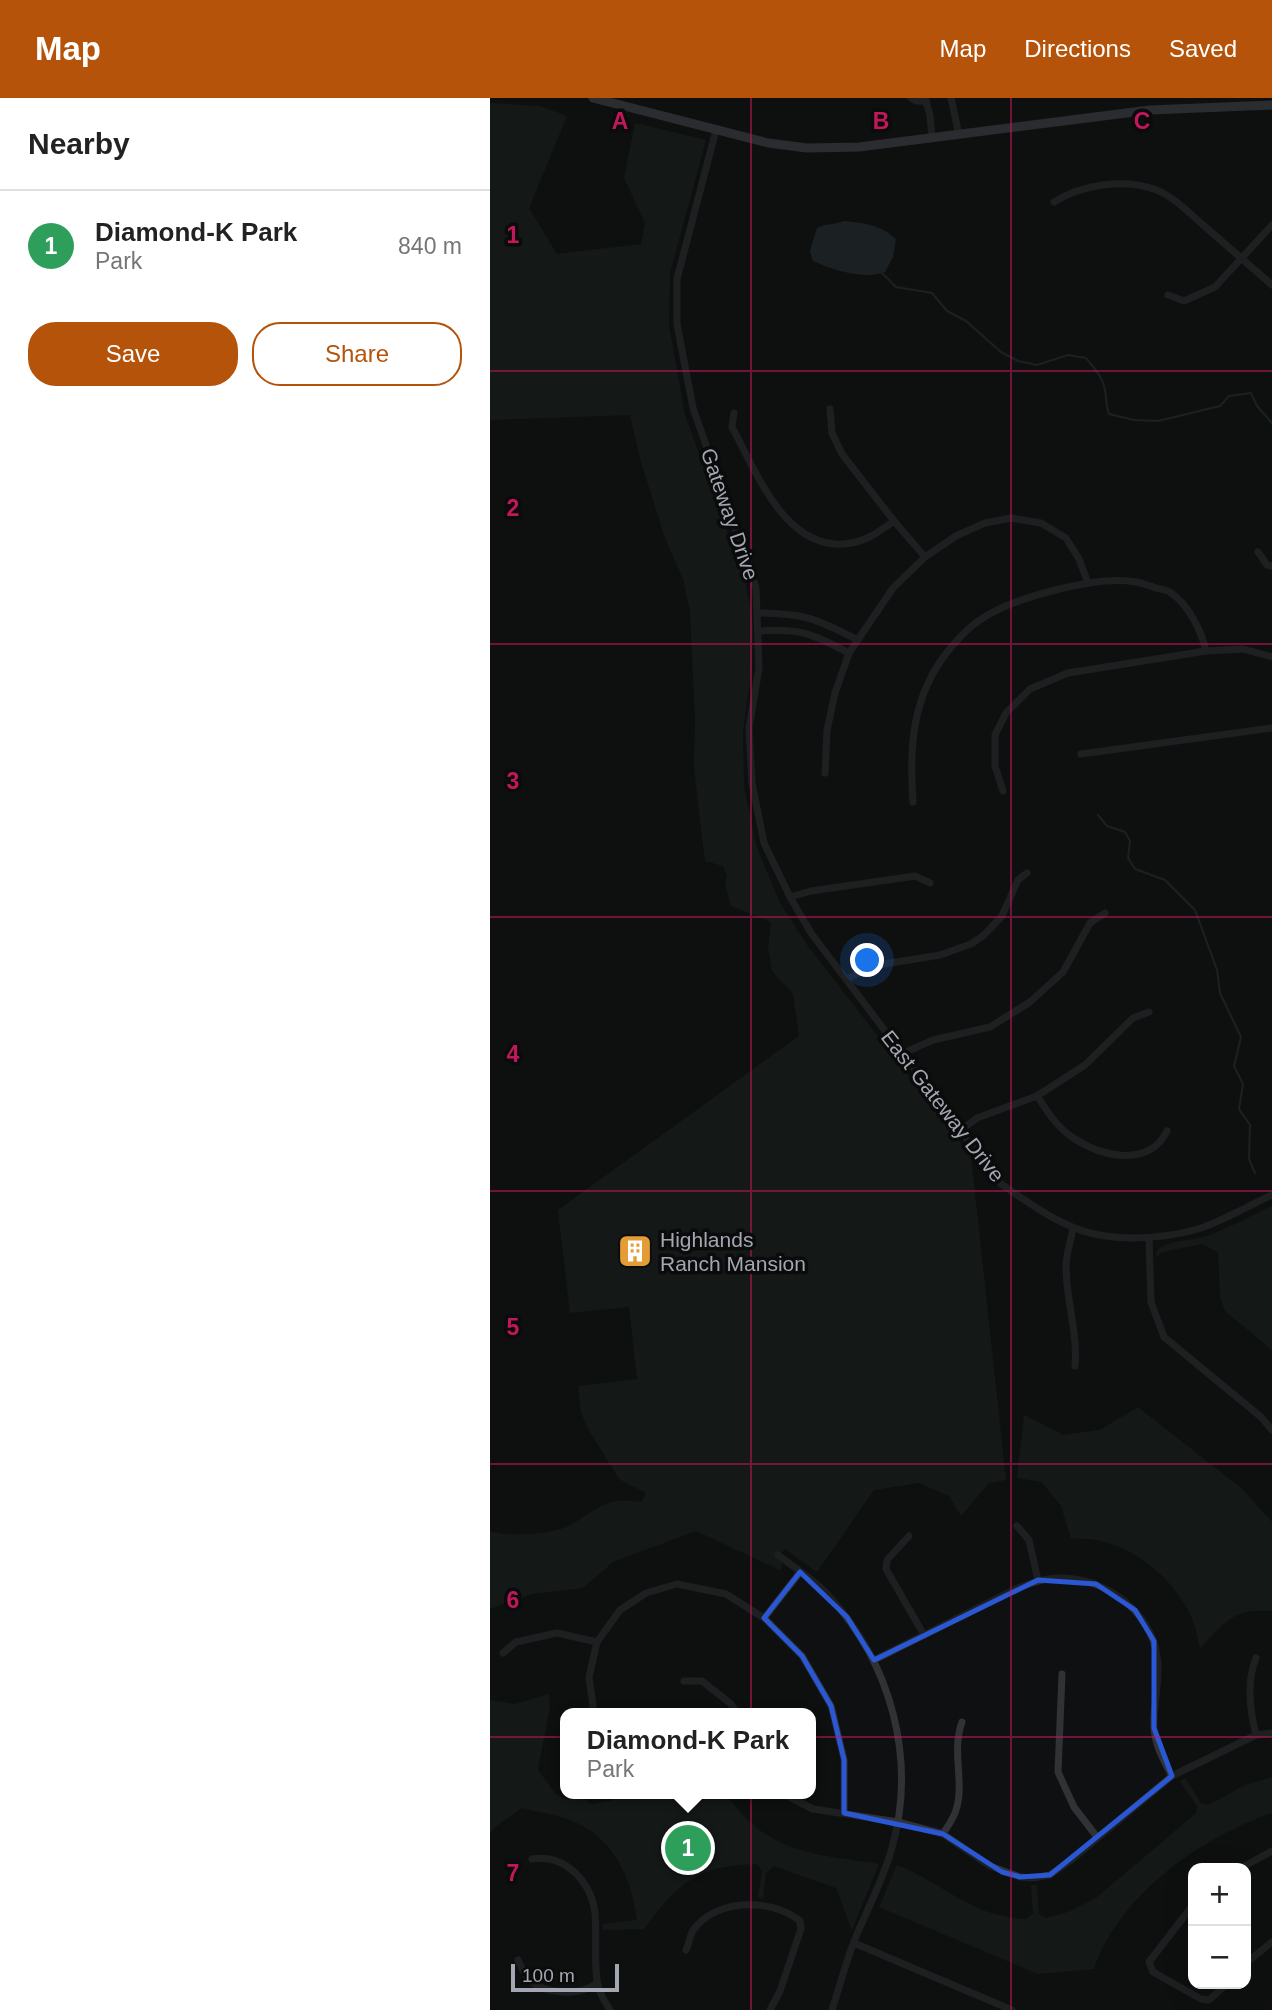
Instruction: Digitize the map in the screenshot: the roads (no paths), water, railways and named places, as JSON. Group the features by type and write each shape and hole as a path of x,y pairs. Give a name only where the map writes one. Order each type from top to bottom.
{"main road":[{"path":"593,98 768,143 824,148 932,139 1150,110 1272,105"}],"street":[{"path":"911,98 916,101 925,100 930,115 932,139"},
{"path":"951,98 959,135"},
{"name":"Gateway Drive","path":"716,130 677,279 677,324 693,408 756,588 760,668 749,728 752,783 764,844 790,897"},
{"path":"1054,202 1071,191 1116,184 1152,188 1172,199 1272,285"},
{"path":"1168,295 1184,301 1214,287 1272,225"},
{"path":"830,409 832,433 842,454 894,522 925,556"},
{"path":"734,413 733,426 774,505 788,522 800,531 815,539 838,544 856,542 872,536 894,522"},
{"path":"825,773 827,730 835,694 849,653 893,588 925,556 956,536 985,523 1011,518 1041,523 1066,538 1079,559 1088,583"},
{"path":"1258,552 1267,565 1272,566"},
{"path":"913,802 910,760 915,719 925,690 948,651 981,618 1022,598 1088,583 1135,581 1171,593 1190,614 1202,634 1206,651"},
{"path":"757,613 790,613 814,618 858,640"},
{"path":"759,631 789,628 819,637 849,653"},
{"path":"1003,791 995,766 995,735 1006,713 1030,689 1068,673 1206,651 1243,649 1272,657"},
{"path":"1081,754 1272,728"},
{"path":"848,979 872,966 940,955 971,944 1002,916 1018,880 1027,873"},
{"path":"790,897 811,891 915,876 930,883"},
{"name":"East Gateway Drive","path":"790,897 811,933 1001,1184 1040,1211 1073,1228 1113,1237 1149,1238"},
{"path":"901,1054 933,1040 990,1027 1030,1002 1063,972 1090,923 1105,913"},
{"path":"961,1130 977,1118 1037,1096 1085,1065 1133,1018 1149,1012"},
{"path":"1037,1096 1052,1118 1071,1137 1102,1153 1126,1156 1143,1153 1161,1144 1167,1131"},
{"path":"1272,1195 1199,1228 1149,1238 1151,1302 1164,1337 1261,1417 1272,1430"},
{"path":"1073,1228 1066,1264 1070,1317 1076,1346 1075,1366"},
{"path":"1017,1526 1029,1539 1038,1580"},
{"path":"909,1536 887,1560 886,1569 924,1635"},
{"path":"778,1555 826,1593 847,1617 874,1660 889,1698 899,1741 901,1779 898,1822 891,1852 853,1944 832,2010"},
{"path":"764,1618 800,1572"},
{"path":"874,1660 1038,1580 1077,1579 1096,1584 1121,1598 1135,1611 1154,1641 1157,1658 1154,1728 1161,1756 1172,1776"},
{"path":"593,1708 589,1676 597,1642 620,1610 646,1593 677,1584 726,1594 764,1618 803,1656 831,1706 844,1760 844,1813"},
{"path":"503,1653 516,1642 557,1633 597,1642"},
{"path":"1256,1658 1250,1672 1251,1717 1256,1735"},
{"path":"1062,1674 1058,1772 1074,1807 1097,1837"},
{"path":"684,1681 702,1681 733,1708"},
{"path":"943,1834 956,1811 957,1735 962,1721"},
{"path":"793,1799 813,1809 898,1822 943,1834 990,1866 1020,1877 1034,1878 1050,1875 1172,1776 1256,1735 1272,1733"},
{"path":"1251,1863 1272,1852"},
{"path":"532,1859 545,1857 558,1860 573,1870 587,1888 594,1911 597,1983 610,2010"},
{"path":"687,1950 694,1930 713,1913 732,1906 747,1903 793,1915 800,1921 801,1929 780,1992 769,2010"},
{"path":"1188,1911 1149,1962 1153,1972 1201,1999 1209,2000 1222,1989"},
{"path":"1251,1958 1272,1941"},
{"path":"853,1944 1012,2010"},
{"path":"518,1960 528,1979 546,1988 569,1992 597,1983"}],"waterway":[{"path":"882,273 896,287 932,293 947,311 966,321 1001,352 1018,361 1037,365 1068,355 1086,358 1102,381 1109,414 1134,420 1158,421 1220,406 1229,396 1251,393 1257,406 1272,423"},
{"path":"1098,815 1107,826 1125,832 1130,841 1128,858 1135,869 1165,880 1195,910 1217,970 1220,993 1241,1037 1234,1066 1243,1084 1239,1109 1250,1125 1249,1159 1255,1173"}],"place":[{"name":"Highlands Ranch Mansion","path":"635,1251"},
{"name":"Diamond-K Park","path":"688,1848"}]}
